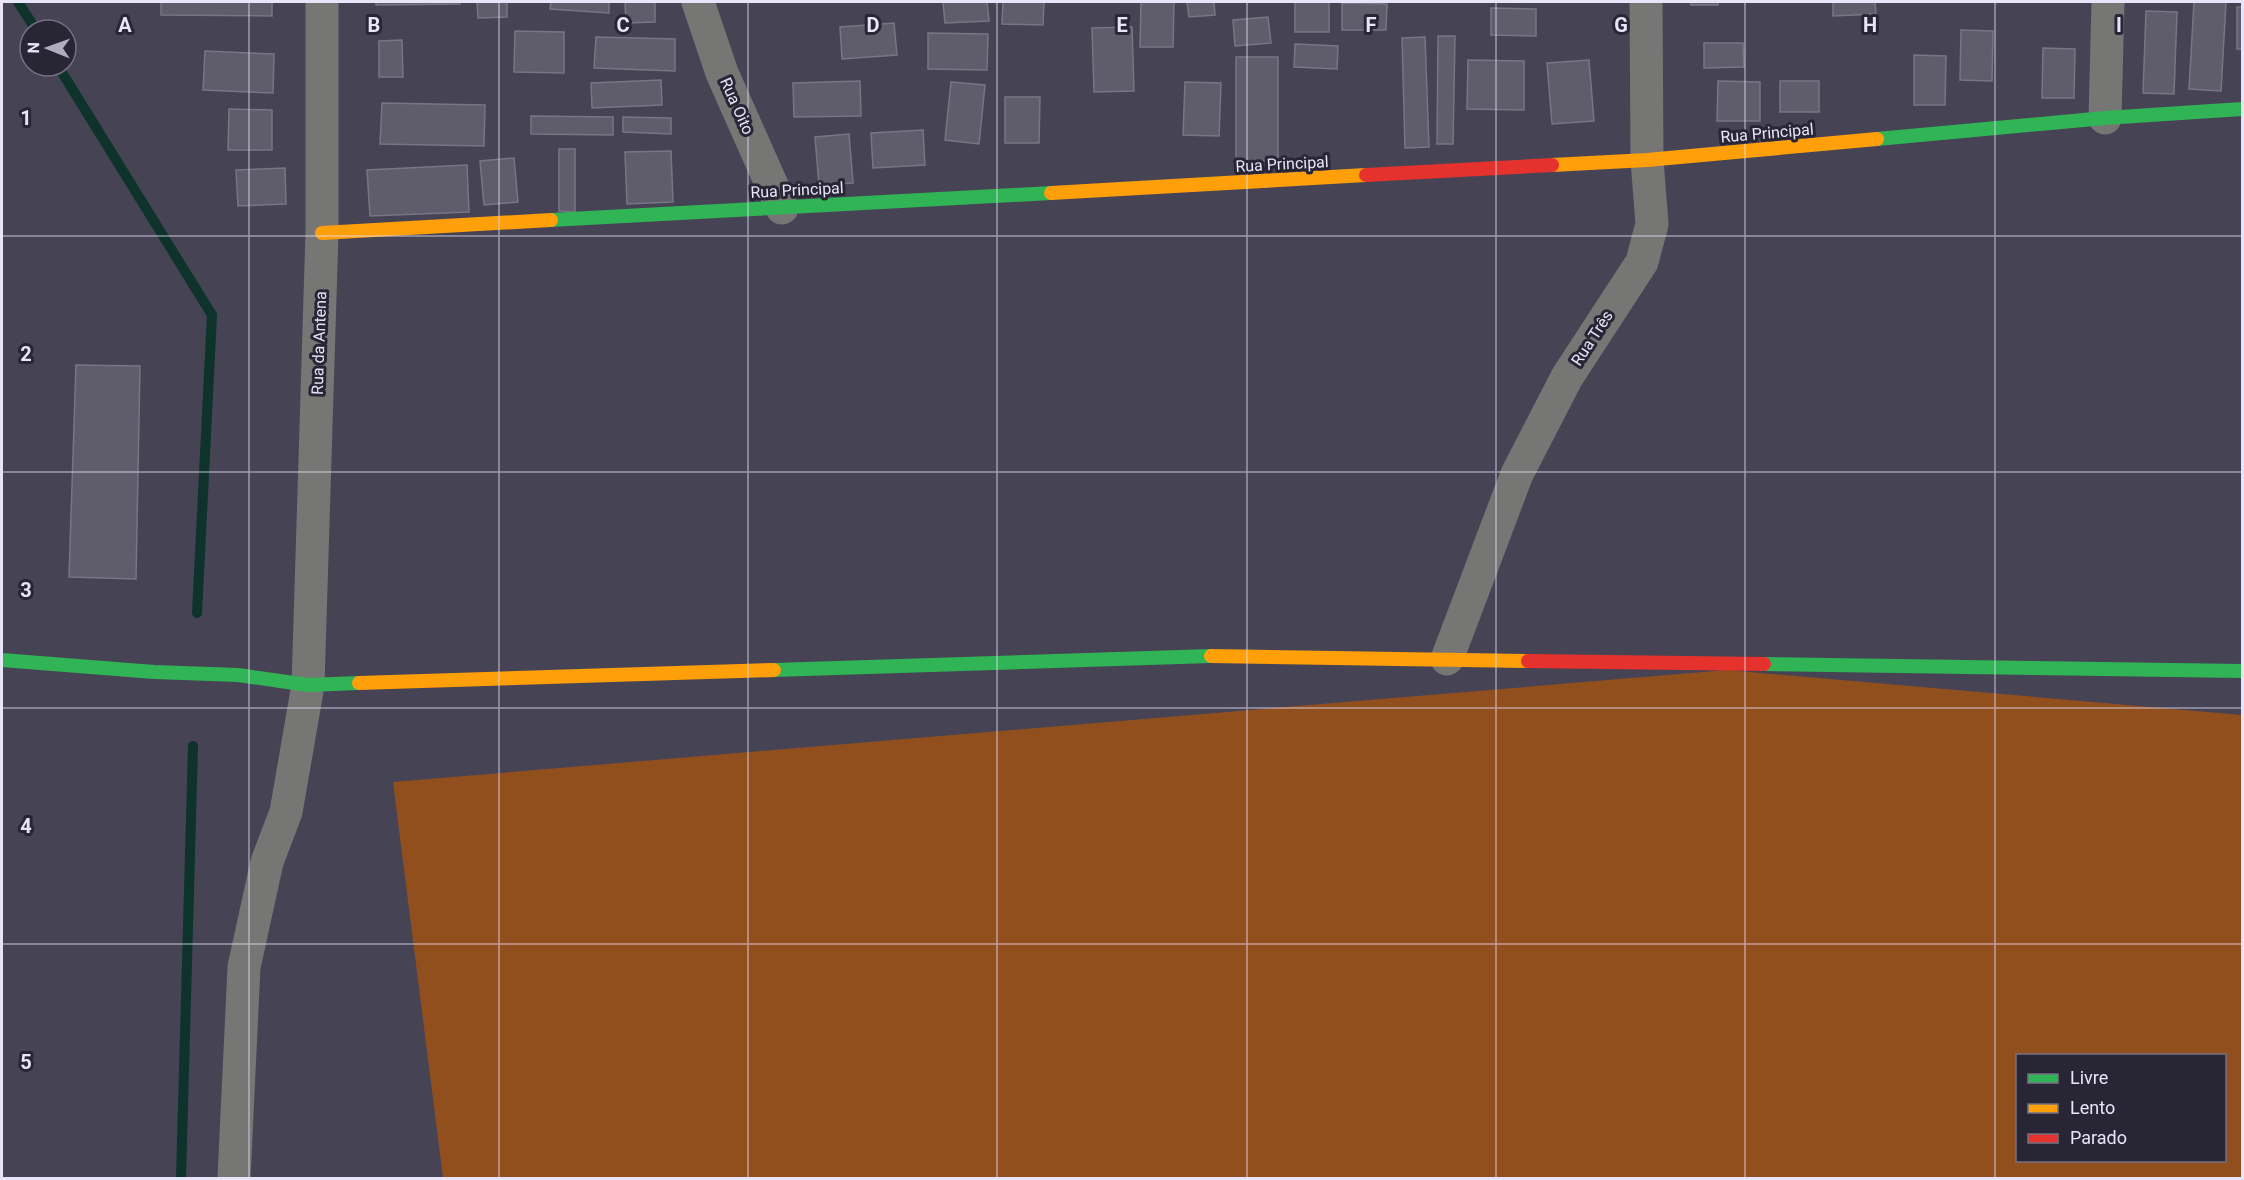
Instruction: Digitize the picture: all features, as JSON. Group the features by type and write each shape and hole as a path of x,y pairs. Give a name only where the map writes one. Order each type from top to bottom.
{"main road":[{"name":"Rua Principal","path":"322,233 1647,160 2105,118 2242,108"},
{"path":"2,660 154,672 238,675 308,685 1217,656 2242,671"}],"street":[{"name":"Rua da Antena","path":"234,1179 243,967 267,862 286,812 308,685 322,233 322,2"},
{"name":"Rua Oito","path":"698,2 722,73 782,208"},
{"name":"Rua Três","path":"1447,659 1517,474 1567,377 1642,262 1652,224 1647,160 1646,2"},
{"path":"2105,118 2108,2"}],"shaded area":[{"path":"1727,670 2242,715 2242,1178 443,1178 393,782"}],"building":[{"path":"161,2 272,2 272,16 161,15"},
{"path":"376,2 460,2 460,4 376,5"},
{"path":"477,2 507,2 507,17 478,18"},
{"path":"551,2 609,2 609,13 550,9"},
{"path":"625,2 655,2 655,22 626,23"},
{"path":"943,2 987,2 989,21 945,23"},
{"path":"1003,2 1044,2 1043,25 1002,24"},
{"path":"1141,2 1174,2 1173,47 1140,47"},
{"path":"1187,2 1214,2 1215,15 1189,17"},
{"path":"1295,2 1329,2 1329,32 1295,32"},
{"path":"1691,2 1718,2 1718,5 1691,5"},
{"path":"1833,2 1875,2 1876,14 1833,16"},
{"path":"2194,2 2226,2 2221,91 2189,89"},
{"path":"1342,3 1387,4 1386,30 1342,30"},
{"path":"2237,7 2242,7 2242,49 2237,49"},
{"path":"1491,8 1536,9 1536,36 1491,35"},
{"path":"2146,11 2177,12 2174,94 2143,93"},
{"path":"1268,17 1271,43 1235,46 1233,20"},
{"path":"894,23 897,55 842,59 840,27"},
{"path":"1132,27 1134,91 1094,92 1092,28"},
{"path":"1961,30 1993,31 1992,81 1960,80"},
{"path":"515,31 564,32 564,73 514,72"},
{"path":"928,33 988,34 987,70 928,69"},
{"path":"1438,36 1455,36 1453,144 1437,144"},
{"path":"596,37 675,39 675,71 594,68"},
{"path":"1425,37 1429,147 1405,148 1402,38"},
{"path":"402,40 403,77 379,77 379,41"},
{"path":"1704,43 1743,43 1744,67 1704,68"},
{"path":"1295,44 1338,46 1337,69 1294,67"},
{"path":"2043,48 2075,49 2074,98 2042,98"},
{"path":"205,51 274,54 273,93 203,90"},
{"path":"1914,55 1946,56 1945,105 1914,105"},
{"path":"1236,57 1278,57 1278,161 1236,161"},
{"path":"1468,60 1524,61 1524,110 1467,109"},
{"path":"1589,60 1594,121 1552,124 1547,63"},
{"path":"661,80 662,105 592,108 591,83"},
{"path":"860,81 861,116 794,117 793,83"},
{"path":"1718,81 1760,82 1760,121 1717,121"},
{"path":"1780,81 1819,81 1819,112 1780,112"},
{"path":"951,82 985,85 979,144 945,140"},
{"path":"1185,82 1221,83 1219,136 1183,135"},
{"path":"1005,97 1040,97 1039,143 1005,143"},
{"path":"382,103 485,105 484,146 380,144"},
{"path":"229,109 272,110 272,150 228,150"},
{"path":"531,116 613,117 613,135 531,134"},
{"path":"623,117 671,118 671,134 623,132"},
{"path":"923,130 925,165 873,168 871,133"},
{"path":"849,134 853,183 819,185 815,137"},
{"path":"559,149 575,149 575,212 559,211"},
{"path":"671,151 673,202 627,204 625,152"},
{"path":"514,158 518,202 484,205 480,161"},
{"path":"467,165 469,212 370,216 367,170"},
{"path":"285,168 286,204 238,206 236,170"},
{"path":"76,365 140,366 136,579 69,577"}],"waterway":[{"path":"18,2 28,18"},
{"path":"65,78 212,315 197,613"},
{"path":"181,1178 193,746"}],"traffic: fast":[{"path":"1877,139 2105,118 2242,109"},
{"path":"551,220 1051,193"},
{"path":"774,670 1211,656"},
{"path":"2,660 154,672 238,675 308,685 359,683"},
{"path":"1764,664 2242,671"}],"traffic: slow":[{"path":"1552,165 1647,160 1877,139"},
{"path":"1051,193 1366,175"},
{"path":"322,233 551,220"},
{"path":"1211,656 1528,661"},
{"path":"359,683 774,670"}],"traffic: jam":[{"path":"1366,175 1552,165"},
{"path":"1528,661 1764,664"}]}
